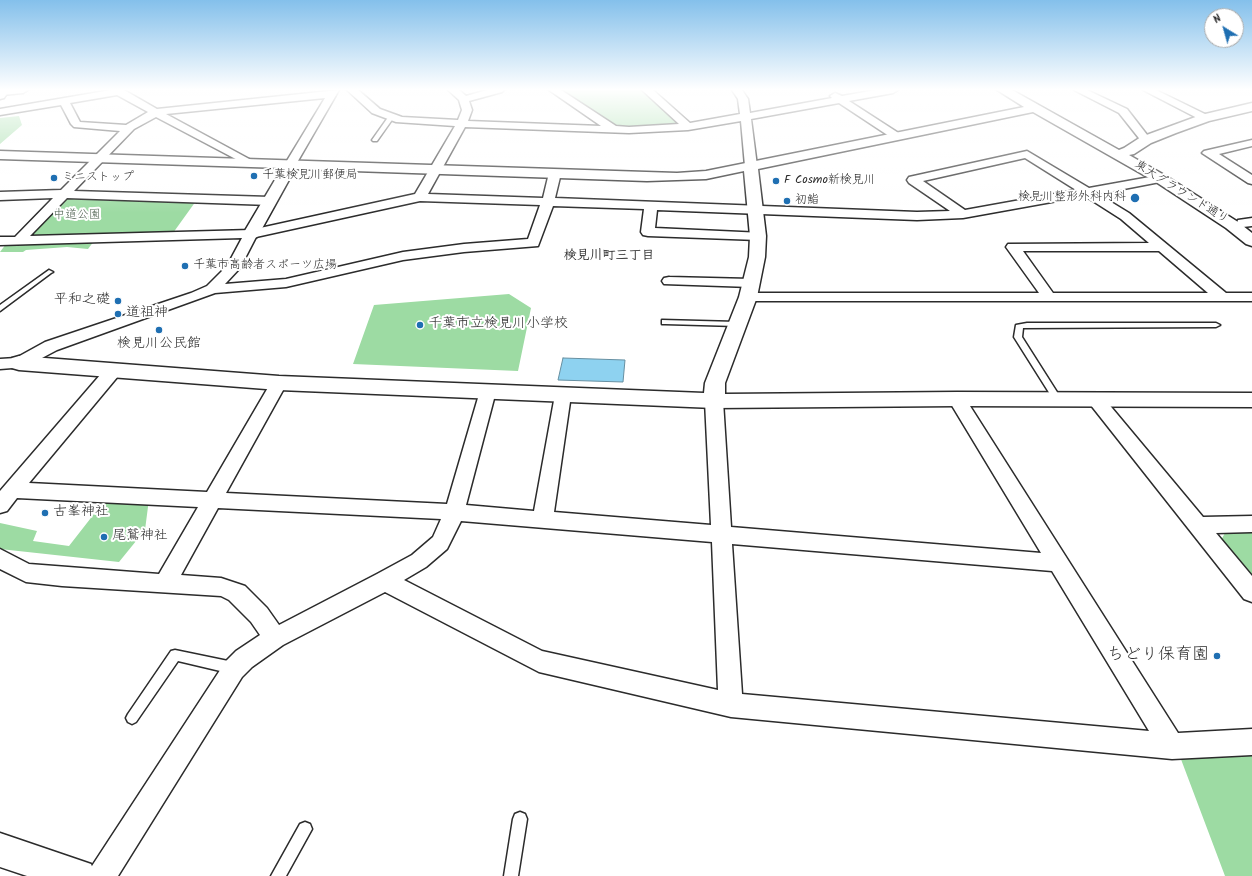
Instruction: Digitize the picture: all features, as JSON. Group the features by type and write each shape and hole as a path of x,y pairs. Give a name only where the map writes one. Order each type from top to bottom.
{"street":[{"path":"18,241 125,131"},
{"path":"190,131 247,162"},
{"path":"212,289 233,268 310,131"},
{"path":"420,196 457,131"},
{"path":"731,705 714,401 715,383 749,290 757,257 758,236 747,131"},
{"path":"888,131 896,136"},
{"path":"0,155 100,157 677,177 706,175 921,131"},
{"name":"東大グラウンド通り","path":"1076,131 1161,179 1232,225 1252,241"},
{"path":"1139,131 1146,140"},
{"path":"1117,154 1128,151 1146,140 1170,131"},
{"path":"1252,143 1208,153 1223,160 1252,180"},
{"path":"963,214 913,180 1027,154 1125,216 1222,297"},
{"path":"9,364 51,346 196,296 212,289 286,282 411,255 464,248 533,243 548,202 555,173"},
{"path":"0,242 251,234 420,196 917,216 963,214 1161,179"},
{"path":"0,196 65,194 270,201"},
{"path":"651,206 648,232 758,236"},
{"path":"1049,297 1013,246 1162,246"},
{"path":"669,281 749,290 1049,297 1252,297"},
{"path":"9,364 279,383 714,401 957,399 1252,400"},
{"path":"0,506 113,371"},
{"path":"165,583 279,383"},
{"path":"102,876 234,669 244,659 275,638 419,562 440,543 447,531 454,512 488,391"},
{"path":"543,519 563,394"},
{"path":"957,399 1172,746"},
{"path":"1096,400 1252,592"},
{"path":"13,490 454,512 1058,563"},
{"path":"1197,525 1252,524"},
{"path":"0,558 26,572 62,577 221,587 237,593 259,615 275,638"},
{"path":"385,581 539,661 731,705 1172,746 1252,742"},
{"path":"0,850 78,876"}],"lane":[{"path":"375,140 381,131"},
{"path":"0,309 49,272"},
{"path":"665,322 737,324"},
{"path":"1058,400 1018,337 1019,327 1027,325 1216,325"},
{"path":"132,718 175,655 234,669"},
{"path":"511,876 520,819"},
{"path":"278,876 305,829"}],"green space":[{"path":"0,131 15,131 0,144"},
{"name":"中道公園","path":"73,196 196,201 173,233 36,237 32,233 66,198"},
{"path":"94,241 88,249 67,247 26,250 23,252 0,252 6,244"},
{"path":"509,294 531,308 518,371 353,364 374,305"},
{"name":"尾鷲神社","path":"108,496 149,499 145,530 119,562 0,549 0,523 37,531 33,541 69,546"},
{"path":"1252,532 1252,580 1220,542 1225,533"},
{"path":"1252,750 1252,876 1225,876 1179,754"}],"water":[{"path":"563,358 625,360 623,382 558,380"}],"place":[{"name":"千葉検見川郵便局","path":"254,176"},
{"name":"ミニストップ","path":"54,178"},
{"name":"F Cosmo新検見川","path":"776,181"},
{"name":"検見川整形外科内科","path":"1135,198"},
{"name":"初鮨","path":"787,201"},
{"name":"千葉市高齢者スポーツ広場","path":"185,266"},
{"name":"平和之礎","path":"118,301"},
{"name":"道祖神","path":"118,314"},
{"name":"千葉市立検見川小学校","path":"420,325"},
{"name":"検見川公民館","path":"159,330"},
{"name":"古峯神社","path":"45,513"},
{"name":"尾鷲神社","path":"104,537"},
{"name":"ちどり保育園","path":"1217,656"}],"district":[{"name":"検見川町三丁目","path":"609,257"}]}
